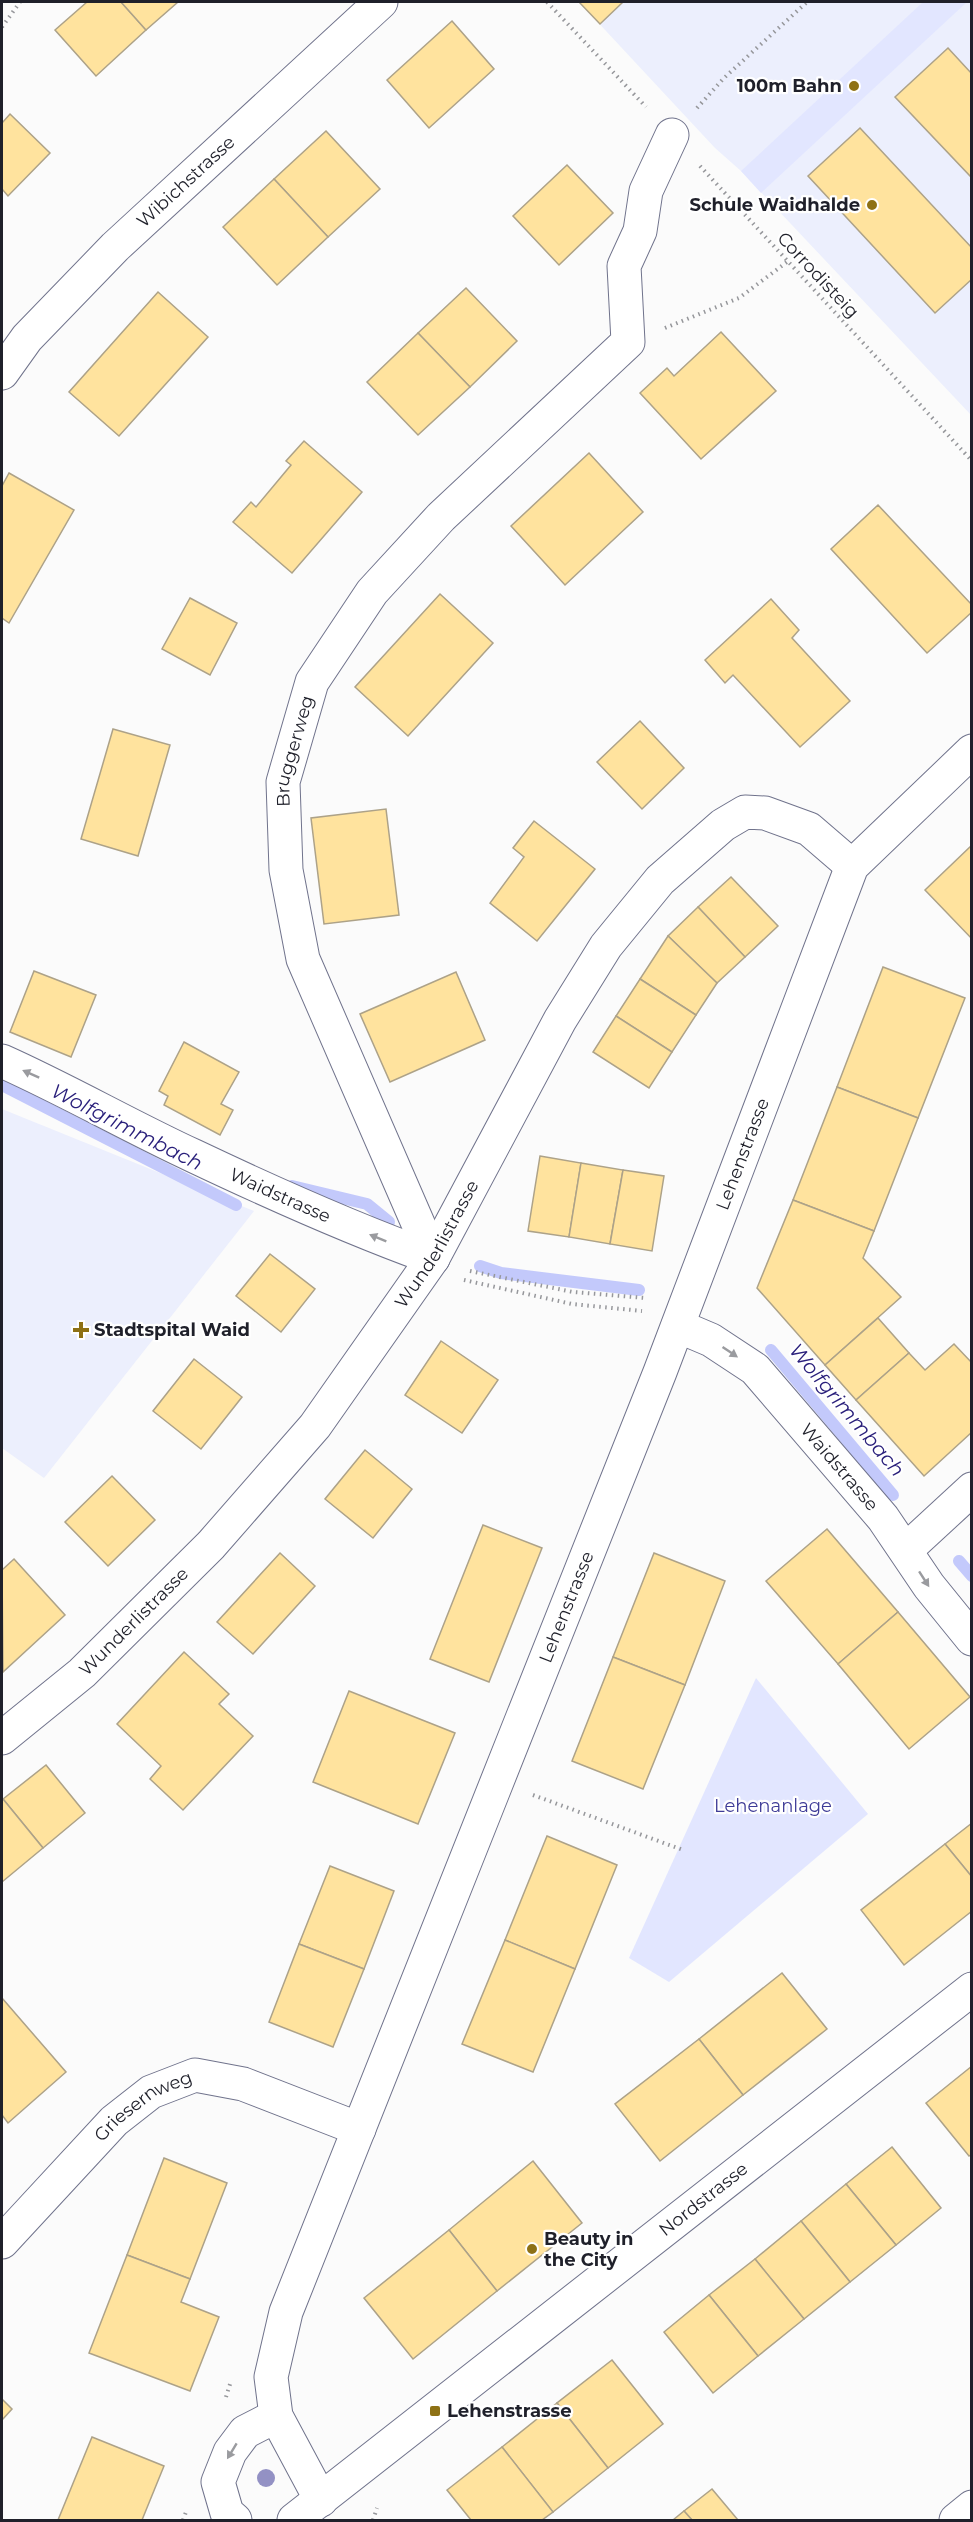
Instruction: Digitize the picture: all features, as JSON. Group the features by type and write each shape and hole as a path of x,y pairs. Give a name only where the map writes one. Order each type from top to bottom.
{"street":[{"name":"Wibichstrasse","path":"2,373 27,338 115,248 381,2"},
{"path":"628,342 624,266 640,231 646,191 672,135"},
{"name":"Bruggerweg","path":"433,1258 303,959 286,870 283,782 312,682 372,592 441,517 628,342"},
{"name":"Lehenstrasse","path":"321,2500 276,2416 271,2377 286,2312 678,1326 852,866 972,751"},
{"name":"Wunderlistrasse","path":"2,1738 82,1673 212,1545 315,1426 433,1258 560,1020 606,946 660,879 723,825 745,812 765,813 809,829 852,866"},
{"name":"Waidstrasse","path":"2,1060 193,1155 378,1238 433,1258"},
{"name":"Waidstrasse","path":"678,1326 711,1340 755,1369 883,1518 929,1586 972,1639"},
{"path":"906,1550 972,1489"},
{"name":"Nordstrasse","path":"294,2520 972,1989"},
{"name":"Griesernweg","path":"2,2242 114,2121 151,2092 195,2075 243,2085 359,2129"},
{"path":"235,2520 227,2513 218,2481 230,2452 245,2432 276,2416"},
{"path":"956,2520 972,2508"}],"path":[{"path":"2,27 20,2"},
{"name":"Corrodisteig","path":"547,2 972,461"},
{"path":"672,135 724,78 807,2"},
{"path":"628,342 739,298 787,262"},
{"path":"468,1270 573,1292 647,1298"},
{"path":"459,1279 572,1304 642,1311"},
{"path":"524,1792 683,1850"},
{"path":"373,2520 377,2508"}],"shaded area":[{"name":"Schule Waidhalde","path":"579,2 971,2 971,415 741,171 715,148"},
{"name":"Stadtspital Waid","path":"2,1109 254,1211 44,1478 2,1448"}],"green space":[{"name":"100m Bahn","path":"923,2 967,2 761,193 741,171"},
{"name":"Lehenanlage","path":"756,1678 868,1814 669,1982 629,1958"}],"building":[{"path":"87,2 121,2 146,30 96,76 55,30"},
{"path":"121,2 178,2 146,30"},
{"path":"579,2 623,2 600,24"},
{"path":"452,21 494,69 429,128 387,80"},
{"path":"948,48 972,74 972,178 895,97"},
{"path":"10,114 50,153 8,196 2,189 2,123"},
{"path":"860,128 972,248 972,279 935,313 808,176"},
{"path":"326,131 380,189 328,237 274,179"},
{"path":"567,165 613,213 559,265 513,216"},
{"path":"274,179 328,237 277,285 223,227"},
{"path":"466,288 517,341 470,387 418,333"},
{"path":"158,292 208,337 119,436 69,392"},
{"path":"721,332 776,391 701,459 640,393 667,368 674,376"},
{"path":"418,333 470,387 418,435 367,382"},
{"path":"304,441 362,492 292,573 233,522 251,502 256,507 291,465 286,461"},
{"path":"589,453 643,512 565,585 511,526"},
{"path":"9,473 74,510 9,623 2,618 2,486"},
{"path":"878,505 972,605 972,612 927,653 831,549"},
{"path":"440,594 493,643 408,736 355,687"},
{"path":"190,598 237,623 210,675 162,649"},
{"path":"771,599 799,630 792,638 850,701 800,747 733,675 725,683 705,660"},
{"path":"640,721 684,768 642,809 597,762"},
{"path":"113,729 170,745 138,856 81,839"},
{"path":"386,809 399,915 324,924 311,818"},
{"path":"534,821 595,869 537,941 490,903 524,857 513,848"},
{"path":"972,845 972,939 925,890"},
{"path":"731,877 778,926 745,957 698,907"},
{"path":"698,907 745,957 717,983 668,936"},
{"path":"668,936 717,983 696,1015 640,979"},
{"path":"883,967 965,998 918,1118 837,1087"},
{"path":"34,971 96,995 71,1057 10,1032"},
{"path":"456,972 485,1040 390,1082 360,1014"},
{"path":"640,979 696,1015 672,1052 616,1016"},
{"path":"616,1016 672,1052 649,1088 593,1052"},
{"path":"184,1042 239,1072 221,1104 233,1110 220,1135 164,1105 168,1096 159,1091"},
{"path":"837,1087 918,1118 874,1231 793,1200"},
{"path":"540,1156 581,1163 569,1237 528,1231"},
{"path":"581,1163 623,1170 610,1244 569,1237"},
{"path":"623,1170 664,1176 652,1251 610,1244"},
{"path":"793,1200 874,1231 863,1258 901,1297 825,1365 757,1288"},
{"path":"270,1254 315,1289 281,1332 236,1296"},
{"path":"878,1318 909,1353 856,1400 825,1365"},
{"path":"441,1341 498,1380 462,1433 405,1395"},
{"path":"954,1344 972,1363 972,1432 924,1476 856,1400 909,1353 925,1370"},
{"path":"194,1359 242,1397 201,1449 153,1411"},
{"path":"365,1450 412,1489 373,1538 325,1499"},
{"path":"112,1476 155,1520 108,1566 65,1522"},
{"path":"483,1525 542,1548 489,1682 430,1659"},
{"path":"827,1529 898,1612 838,1664 766,1581"},
{"path":"280,1553 315,1586 253,1654 217,1622"},
{"path":"654,1553 725,1581 685,1685 613,1657"},
{"path":"14,1559 65,1615 3,1672 2,1570"},
{"path":"898,1612 970,1697 909,1749 838,1664"},
{"path":"184,1652 229,1694 219,1704 253,1736 183,1810 150,1779 161,1766 117,1724"},
{"path":"613,1657 685,1685 643,1789 572,1761"},
{"path":"349,1691 455,1733 418,1824 313,1782"},
{"path":"46,1765 85,1813 43,1848 3,1799"},
{"path":"3,1799 43,1848 2,1882 2,1801"},
{"path":"972,1823 972,1877 945,1844"},
{"path":"547,1836 617,1865 575,1969 505,1940"},
{"path":"945,1844 972,1877 972,1911 904,1965 861,1910"},
{"path":"330,1866 394,1891 364,1969 299,1944"},
{"path":"505,1940 575,1969 533,2072 462,2044"},
{"path":"299,1944 364,1969 333,2047 269,2022"},
{"path":"782,1973 827,2029 743,2095 699,2039"},
{"path":"2,1998 66,2072 8,2123 2,2115"},
{"path":"699,2039 743,2095 660,2161 615,2104"},
{"path":"972,2066 972,2154 969,2156 926,2103"},
{"path":"892,2147 941,2208 896,2245 846,2184"},
{"path":"164,2158 227,2183 190,2279 127,2255"},
{"path":"533,2161 582,2223 497,2291 449,2230"},
{"path":"846,2184 896,2245 850,2282 801,2221"},
{"path":"801,2221 850,2282 804,2319 755,2259"},
{"path":"449,2230 497,2291 413,2359 364,2298"},
{"path":"127,2255 190,2279 181,2302 219,2317 190,2391 89,2353"},
{"path":"755,2259 804,2319 758,2356 709,2295"},
{"path":"709,2295 758,2356 713,2393 664,2332"},
{"path":"612,2360 663,2424 608,2468 557,2403"},
{"path":"2,2399 12,2409 2,2420"},
{"path":"557,2403 608,2468 553,2512 502,2447"},
{"path":"92,2437 164,2466 142,2520 58,2520"},
{"path":"502,2447 553,2512 542,2520 471,2520 447,2490"},
{"path":"712,2489 738,2520 692,2520 684,2511"},
{"path":"684,2511 692,2520 673,2520"}],"waterway":[{"name":"Wolfgrimmbach","path":"2,1085 236,1205"},
{"name":"Wolfgrimmbach","path":"292,1186 367,1204 389,1222"},
{"name":"Wolfgrimmbach","path":"480,1266 501,1273 639,1290"},
{"name":"Wolfgrimmbach","path":"771,1350 893,1495"},
{"name":"Wolfgrimmbach","path":"959,1561 972,1576"}],"place":[{"name":"100m Bahn","path":"854,86"},
{"name":"Schule Waidhalde","path":"872,205"},
{"name":"Stadtspital Waid","path":"81,1330"},
{"name":"Beauty in the City","path":"532,2249"},
{"name":"Lehenstrasse","path":"435,2411"}]}
